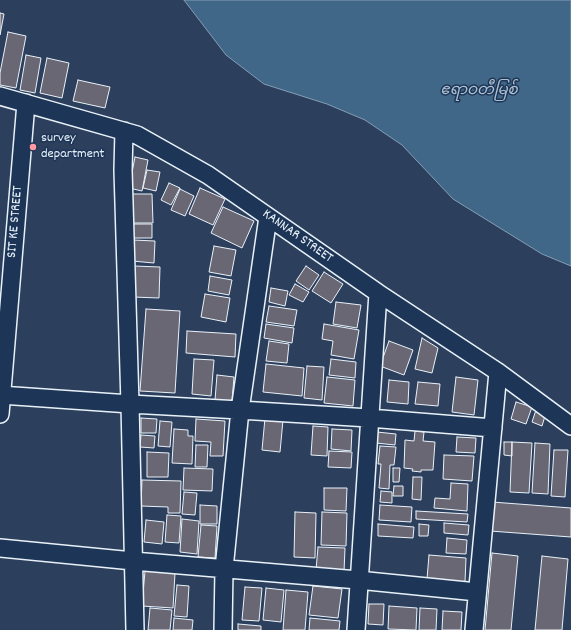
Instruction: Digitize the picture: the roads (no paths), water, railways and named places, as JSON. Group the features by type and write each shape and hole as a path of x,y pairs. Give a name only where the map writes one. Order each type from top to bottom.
{"street":[{"name":"KANNAR STREET","path":"0,96 136,135 208,175 378,293 498,372 571,426"},
{"name":"SIT KE STREET","path":"0,414 26,103"},
{"path":"124,131 123,170 135,630"},
{"path":"223,630 224,569 240,410 268,217"},
{"path":"356,630 358,580 378,293"},
{"path":"474,630 498,372"},
{"path":"1,395 369,418 493,428"},
{"path":"0,548 477,592"}],"water":[{"name":"ဧရာဝတီမြစ်","path":"184,0 571,0 571,266 542,254 453,199 402,145 365,120 327,104 264,84 226,55"}],"place":[{"name":"survey department","path":"33,147"}]}
